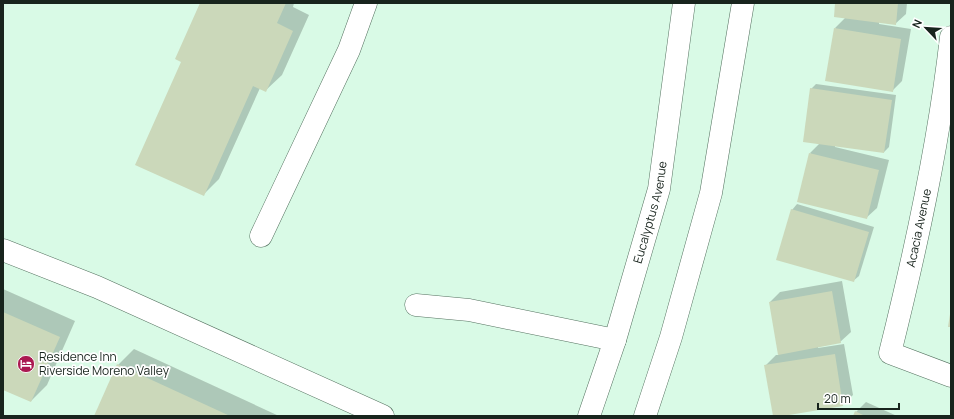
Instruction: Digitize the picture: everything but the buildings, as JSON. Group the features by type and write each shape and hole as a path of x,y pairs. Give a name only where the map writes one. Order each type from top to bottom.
{"main road":[{"path":"261,236 349,50 366,3"},
{"name":"Eucalyptus Avenue","path":"592,413 659,189 684,3"},
{"path":"645,416 671,337 711,193 743,3"},
{"name":"Acacia Avenue","path":"951,37 938,128 925,200 904,299 890,353 951,376"},
{"path":"3,250 97,287 383,416"},
{"path":"416,305 468,310 615,340"}],"place":[{"name":"Residence Inn Riverside Moreno Valley","path":"26,364"}]}
